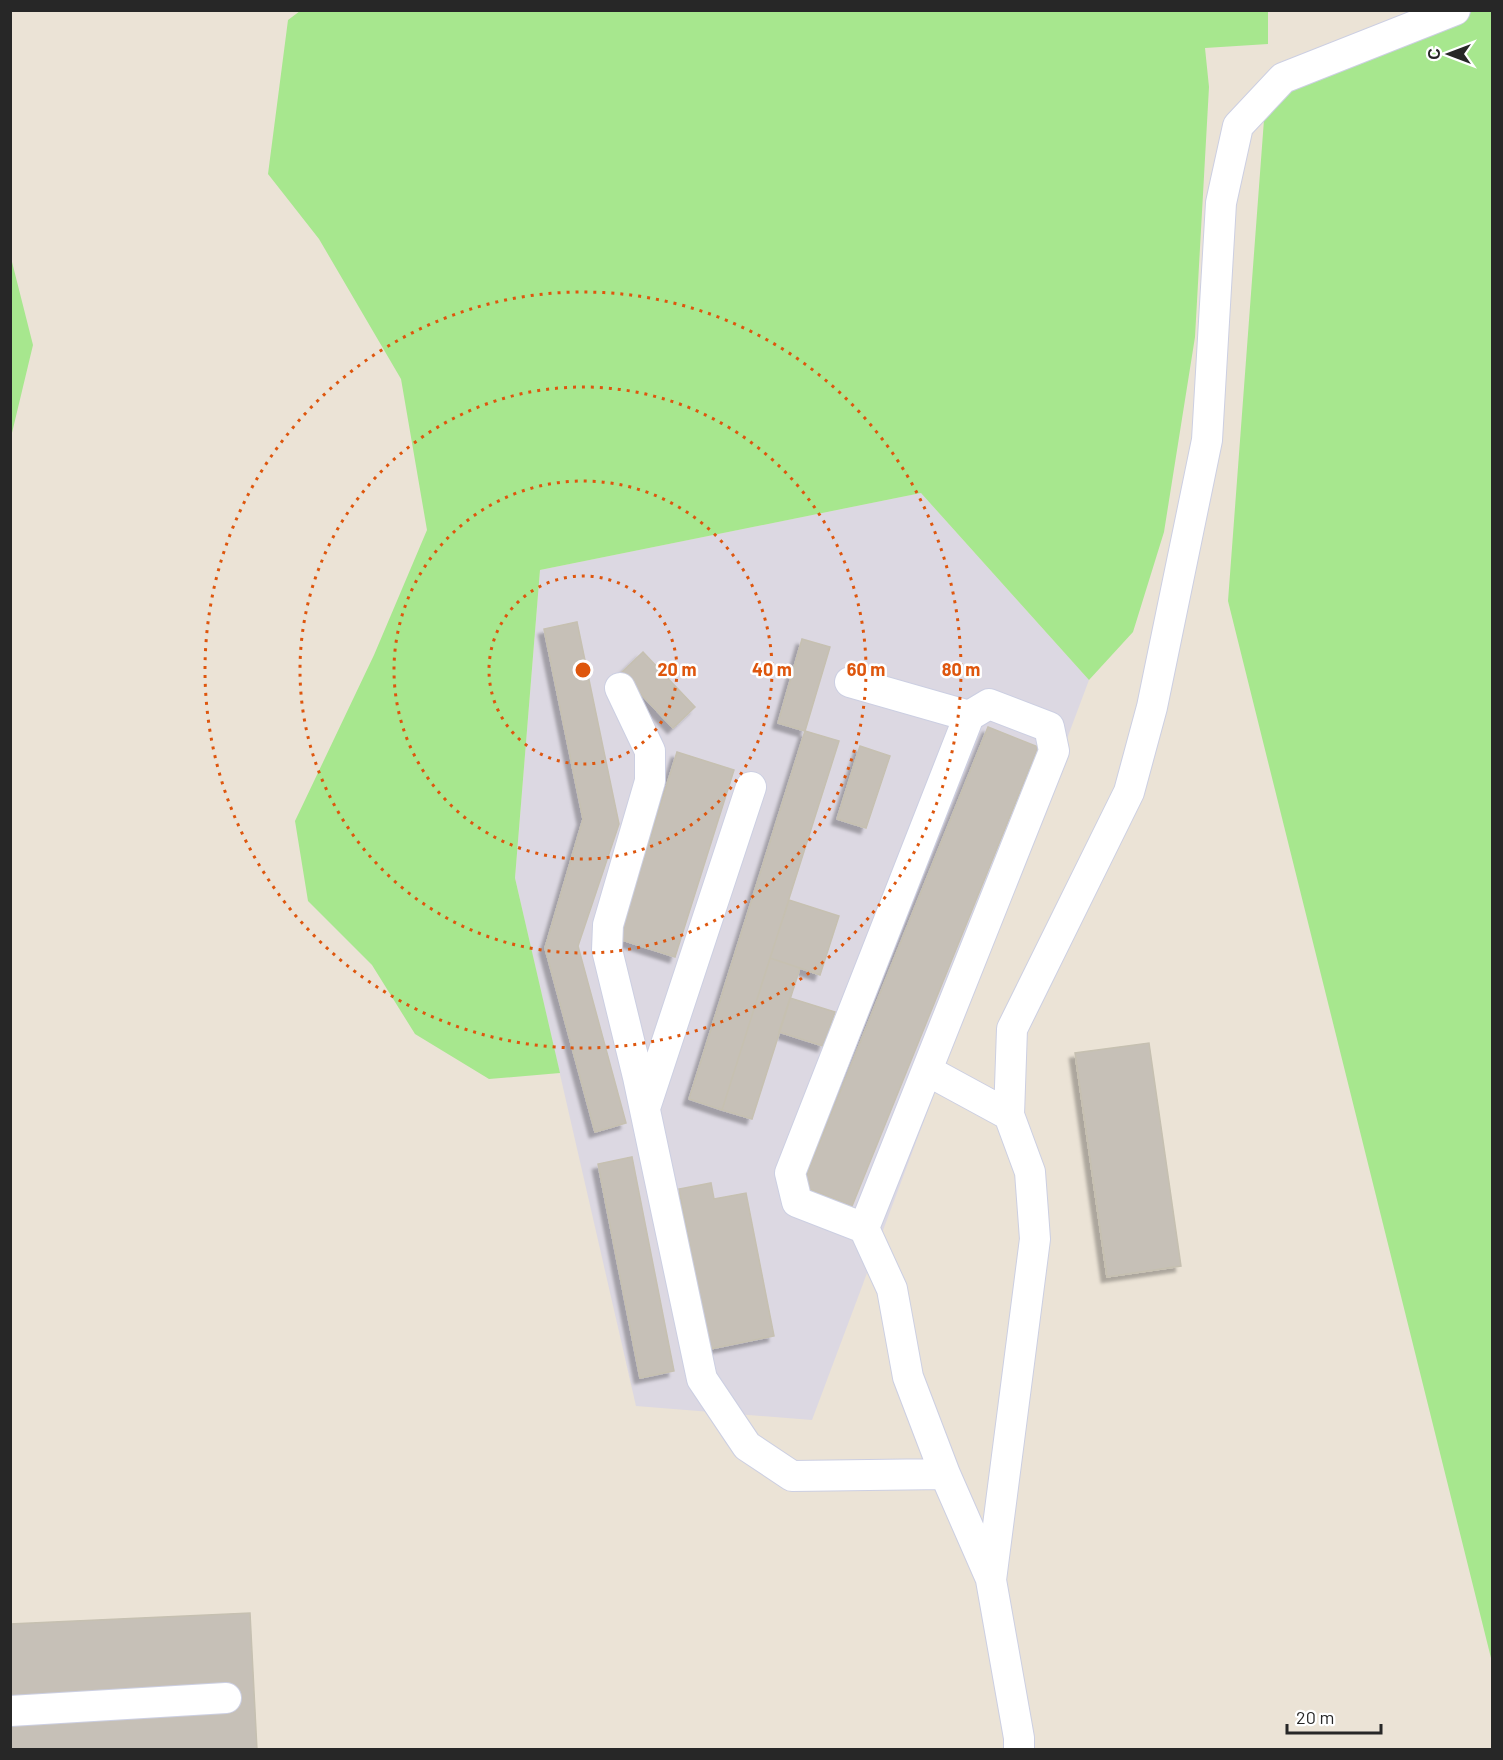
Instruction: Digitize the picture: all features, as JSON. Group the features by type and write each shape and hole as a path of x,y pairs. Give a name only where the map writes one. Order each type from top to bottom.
{"lane":[{"path":"991,1580 1035,1239 1030,1172 1009,1115 1012,1029 1129,792 1152,707 1208,440 1221,203 1238,126 1283,78 1455,10"},
{"path":"850,682 969,716"},
{"path":"620,688 650,751 650,781 608,925 607,950 645,1108 702,1379 747,1446 792,1476 945,1474"},
{"path":"864,1228 1054,751 1049,727 989,704 969,716 790,1173 797,1202 864,1228 892,1289 908,1377 945,1474 991,1580 1019,1749"},
{"path":"645,1108 750,787"},
{"path":"927,1071 1009,1115"},
{"path":"10,1711 226,1698"}],"shaded area":[{"path":"921,493 1089,680 812,1420 636,1406 515,878 540,570"}],"green space":[{"path":"300,11 1268,11 1268,44 1205,48 1209,87 1195,337 1164,532 1133,632 1089,680 921,493 540,570 515,878 560,1073 489,1079 415,1034 372,965 308,901 295,821 374,655 427,530 401,379 319,239 268,174 288,20"},
{"path":"1474,11 1492,11 1492,1662 1228,601 1266,93"},
{"path":"10,258 33,345 11,437"}],"building":[{"path":"577,622 619,824 578,946 626,1123 595,1132 545,948 583,819 544,629"},
{"path":"802,639 830,647 805,731 778,723"},
{"path":"643,652 695,707 673,728 621,673"},
{"path":"988,727 1038,747 852,1206 802,1186"},
{"path":"805,731 839,741 722,1110 689,1099"},
{"path":"860,746 890,756 866,828 837,819"},
{"path":"677,752 734,770 675,957 619,939"},
{"path":"789,900 839,916 820,975 770,958"},
{"path":"770,958 800,968 752,1119 722,1110"},
{"path":"790,998 835,1012 823,1046 779,1032"},
{"path":"1149,1043 1181,1266 1107,1277 1075,1053"},
{"path":"632,1157 674,1371 640,1378 598,1164"},
{"path":"711,1183 714,1199 746,1193 774,1336 710,1349 679,1189"},
{"path":"250,1613 257,1750 10,1750 10,1624"}]}
